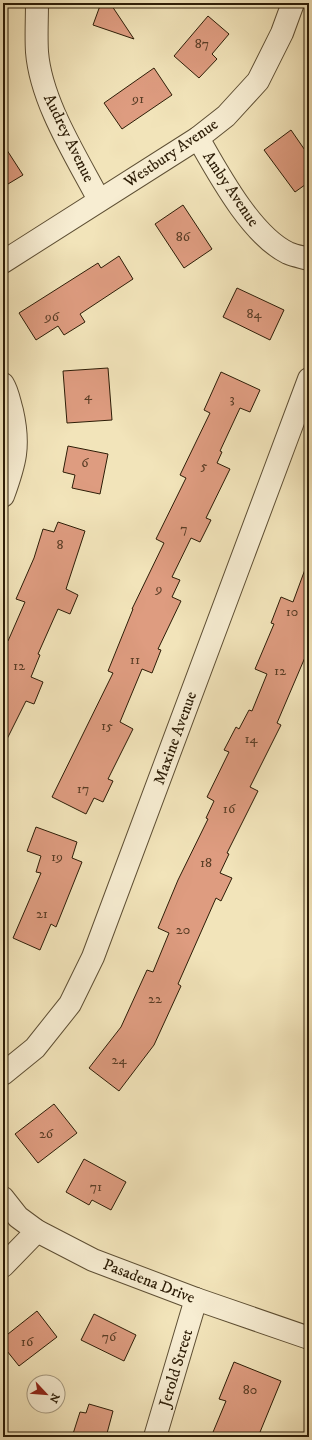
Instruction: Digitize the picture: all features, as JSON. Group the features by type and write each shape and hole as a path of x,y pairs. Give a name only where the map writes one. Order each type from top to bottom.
{"street":[{"name":"Audrey Avenue","path":"37,3 37,52 42,78 54,113 99,200"},
{"name":"Westbury Avenue","path":"3,262 198,138 226,116 258,81 282,33 293,3"},
{"name":"Amby Avenue","path":"198,138 240,207 262,234 288,252 309,259"},
{"name":"Maxine Avenue","path":"3,1074 35,1048 70,1004 93,957 309,378"},
{"path":"3,384 7,391 16,428 17,442 12,471 3,496"},
{"name":"Pasadena Drive","path":"3,1198 18,1217 38,1231 92,1260 196,1299 309,1338"},
{"path":"3,1266 38,1231"},
{"name":"Jerold Street","path":"155,1437 196,1299"}],"building":[{"path":"101,3 110,3 134,39 93,25"},
{"path":"208,16 229,34 212,54 217,59 199,78 174,56"},
{"path":"154,68 172,95 122,129 104,103"},
{"path":"291,130 309,156 309,182 295,192 264,150"},
{"path":"3,144 23,175 3,187"},
{"path":"183,205 212,249 184,268 155,224"},
{"path":"119,256 133,279 80,314 85,322 64,335 58,326 36,340 19,313 98,263 101,268"},
{"path":"237,288 284,310 270,340 223,317"},
{"path":"108,368 112,420 67,423 63,371"},
{"path":"221,372 260,390 250,412 240,408 220,451 222,452 217,463 230,469 206,518 211,520 200,542 191,538 172,577 180,580 172,597 181,601 158,649 161,650 152,673 142,669 120,722 133,729 108,779 113,781 103,802 94,798 86,814 52,797 113,673 108,671 132,609 164,543 156,539 186,478 180,475 210,413 204,410"},
{"path":"68,446 108,454 100,494 72,488 75,475 63,472"},
{"path":"58,522 85,531 66,589 78,595 70,614 58,609 38,654 40,655 31,677 43,682 34,704 26,701 3,747 3,639 8,641 25,602 16,599 34,558 43,529 54,532"},
{"path":"307,564 309,565 309,648 277,723 281,725 250,787 258,791 227,853 229,854 220,873 232,878 221,901 216,898 178,984 181,986 154,1045 119,1091 89,1068 121,1027 147,970 153,972 169,933 158,928 178,880 208,819 206,818 214,801 207,797 229,752 224,750 236,727 239,729 249,710 252,711 267,674 255,669 274,624 271,623 281,597 293,602"},
{"path":"36,827 77,842 72,858 82,862 56,927 51,924 40,950 13,938 41,873 36,872 41,856 27,851"},
{"path":"54,1104 77,1133 38,1163 15,1134"},
{"path":"84,1159 126,1182 111,1210 92,1200 89,1205 66,1192"},
{"path":"37,1311 57,1337 19,1366 3,1346 3,1338"},
{"path":"94,1314 136,1335 124,1361 81,1340"},
{"path":"234,1362 281,1381 258,1437 211,1437 226,1401 219,1399"},
{"path":"89,1404 113,1411 106,1437 72,1437 80,1412 86,1413"}]}
